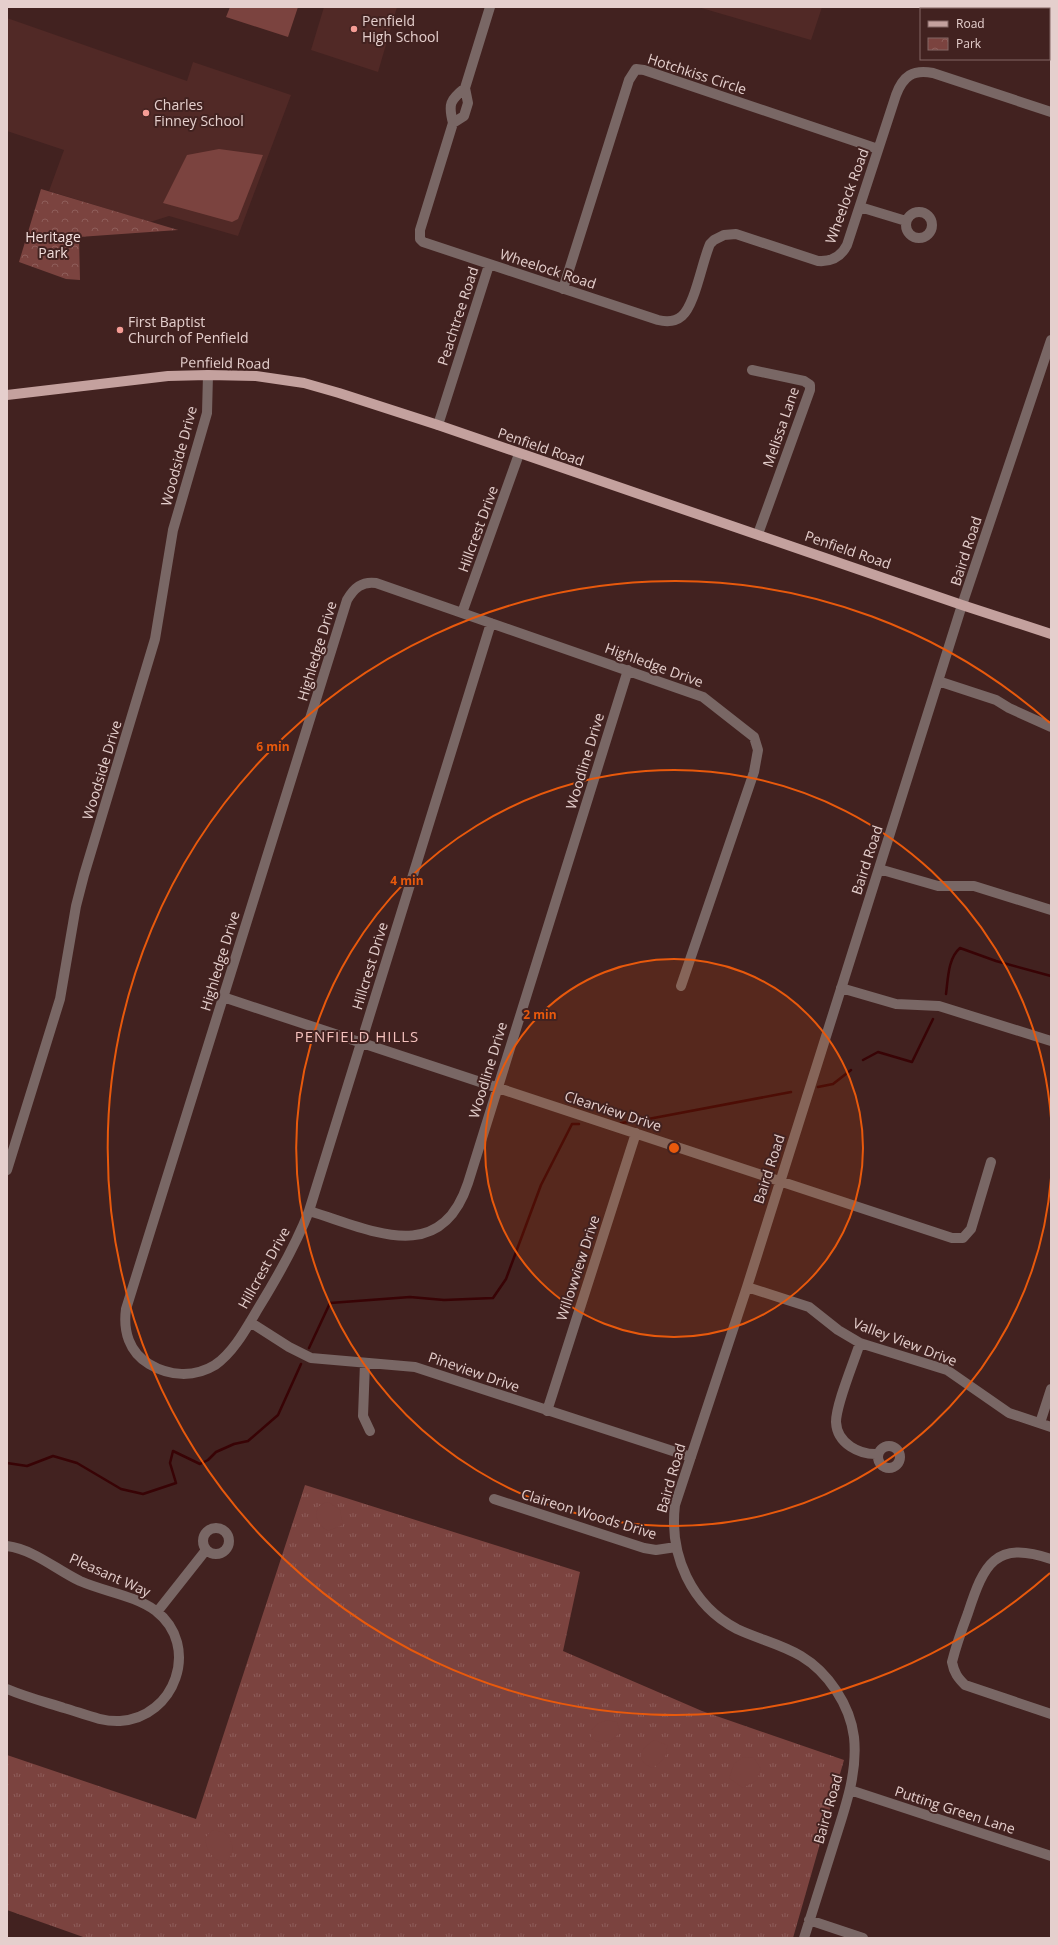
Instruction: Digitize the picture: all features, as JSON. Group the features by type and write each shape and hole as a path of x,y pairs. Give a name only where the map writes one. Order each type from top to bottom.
{"main road":[{"name":"Penfield Road","path":"7,395 168,376 256,376 304,383 438,426 1051,634"}],"street":[{"name":"Peachtree Road","path":"454,123 464,116 468,103 465,88 490,7"},
{"name":"Hotchkiss Circle","path":"563,289 628,80 636,69 652,72 878,149"},
{"name":"Wheelock Road","path":"489,265 658,320 674,320 682,316 688,308 710,244 719,237 729,234 736,234 818,261 829,261 840,255 845,250 899,88 903,80 916,72 934,73 1051,112"},
{"name":"Peachtree Road","path":"438,426 489,265 423,242 418,235 454,123 450,109 454,97 465,88"},
{"path":"860,207 906,221"},
{"name":"Baird Road","path":"804,1938 850,1790 854,1763 854,1736 851,1721 838,1693 816,1668 802,1656 736,1628 706,1607 690,1584 676,1547 673,1524 675,1505 747,1287 962,605 1051,340"},
{"name":"Melissa Lane","path":"752,370 804,381 810,385 810,390 758,534"},
{"name":"Woodside Drive","path":"7,1170 60,999 76,906 84,875 154,645 160,617 173,530 207,413 208,375"},
{"name":"Hillcrest Drive","path":"462,613 519,454"},
{"name":"Highledge Drive","path":"167,1372 144,1361 134,1351 127,1338 124,1322 126,1309 347,600 352,592 363,583 376,583 702,697 750,732 758,745 758,754 754,772 681,986"},
{"name":"Hillcrest Drive","path":"167,1372 187,1374 202,1371 214,1365 232,1348 250,1322 291,1254 309,1211 491,623"},
{"name":"Woodline Drive","path":"309,1211 380,1232 403,1237 423,1234 441,1225 458,1207 464,1196 628,670"},
{"path":"938,681 996,700 1009,708 1051,727"},
{"path":"880,869 938,886 974,886 1051,910"},
{"path":"841,988 896,1004 939,1006 1051,1041"},
{"name":"Clearview Drive","path":"223,997 958,1239 967,1235 971,1229 991,1162"},
{"name":"Willowview Drive","path":"547,1411 636,1133"},
{"name":"Valley View Drive","path":"747,1287 808,1307 838,1330 860,1343 947,1370 998,1407 1009,1413 1051,1427"},
{"name":"Pineview Drive","path":"250,1322 289,1347 311,1358 415,1367 691,1457"},
{"path":"860,1343 837,1413 837,1429 845,1442 853,1448 870,1454 878,1454"},
{"path":"365,1362 364,1416 370,1431"},
{"path":"1040,1423 1051,1389"},
{"name":"Claireon Woods Drive","path":"494,1499 644,1548 656,1550 676,1547"},
{"name":"Pleasant Way","path":"7,1546 35,1554 80,1580 136,1600 157,1612 173,1633 178,1651 178,1668 172,1687 167,1696 159,1705 143,1716 131,1720 107,1720 24,1695 7,1688"},
{"path":"157,1612 206,1550"},
{"path":"1051,1558 1028,1552 1017,1551 998,1558 989,1566 977,1585 952,1662 956,1675 965,1685 1051,1714"},
{"name":"Putting Green Lane","path":"850,1790 1051,1856"},
{"path":"809,1920 864,1938"}],"shaded area":[{"name":"Penfield High School","path":"324,7 397,7 378,72 311,50"},
{"path":"698,7 822,7 811,40"},
{"name":"Charles Finney School","path":"7,18 187,81 193,62 291,95 238,236 169,216 150,222 49,191 64,150 7,131"}],"green space":[{"path":"230,7 298,7 288,37 226,17"},
{"path":"219,149 263,155 238,219 232,222 163,203 187,155"},
{"name":"Heritage Park","path":"41,189 178,230 79,237 80,280 66,279 19,262"},
{"path":"305,1485 580,1572 563,1651 702,1711 844,1760 793,1938 86,1938 7,1910 7,1755 196,1819"},
{"path":"326,1502 340,1510 343,1525 328,1531 319,1524 316,1515 318,1507"},
{"path":"607,1720 617,1722 620,1732 607,1742 599,1742 591,1738 591,1730 599,1723"},
{"path":"654,1740 667,1745 667,1749 663,1759 652,1768 642,1761 641,1754 643,1750"},
{"path":"743,1757 754,1758 761,1769 757,1780 743,1788 729,1778 734,1764"},
{"path":"212,1830 224,1832 232,1843 231,1855 225,1863 213,1857 207,1847 205,1838"}],"waterway":[{"path":"946,994 951,963 953,957 960,948 996,961 1051,976"},
{"path":"863,1060 878,1052 912,1062 933,1019"},
{"path":"818,1087 833,1084 851,1070"},
{"path":"621,1123 791,1092"},
{"path":"309,1348 330,1303 410,1297 444,1300 493,1298 506,1279 541,1185 572,1124 579,1124"},
{"path":"7,1463 27,1466 53,1456 77,1463 121,1489 143,1494 176,1483 170,1463 173,1451 200,1464 208,1460 216,1452 234,1444 248,1441 278,1415 301,1364"}],"place":[{"name":"Penfield High School","path":"354,29"},
{"name":"Charles Finney School","path":"146,113"},
{"name":"First Baptist Church of Penfield","path":"120,330"}],"district":[{"name":"PENFIELD HILLS","path":"357,1037"}]}
